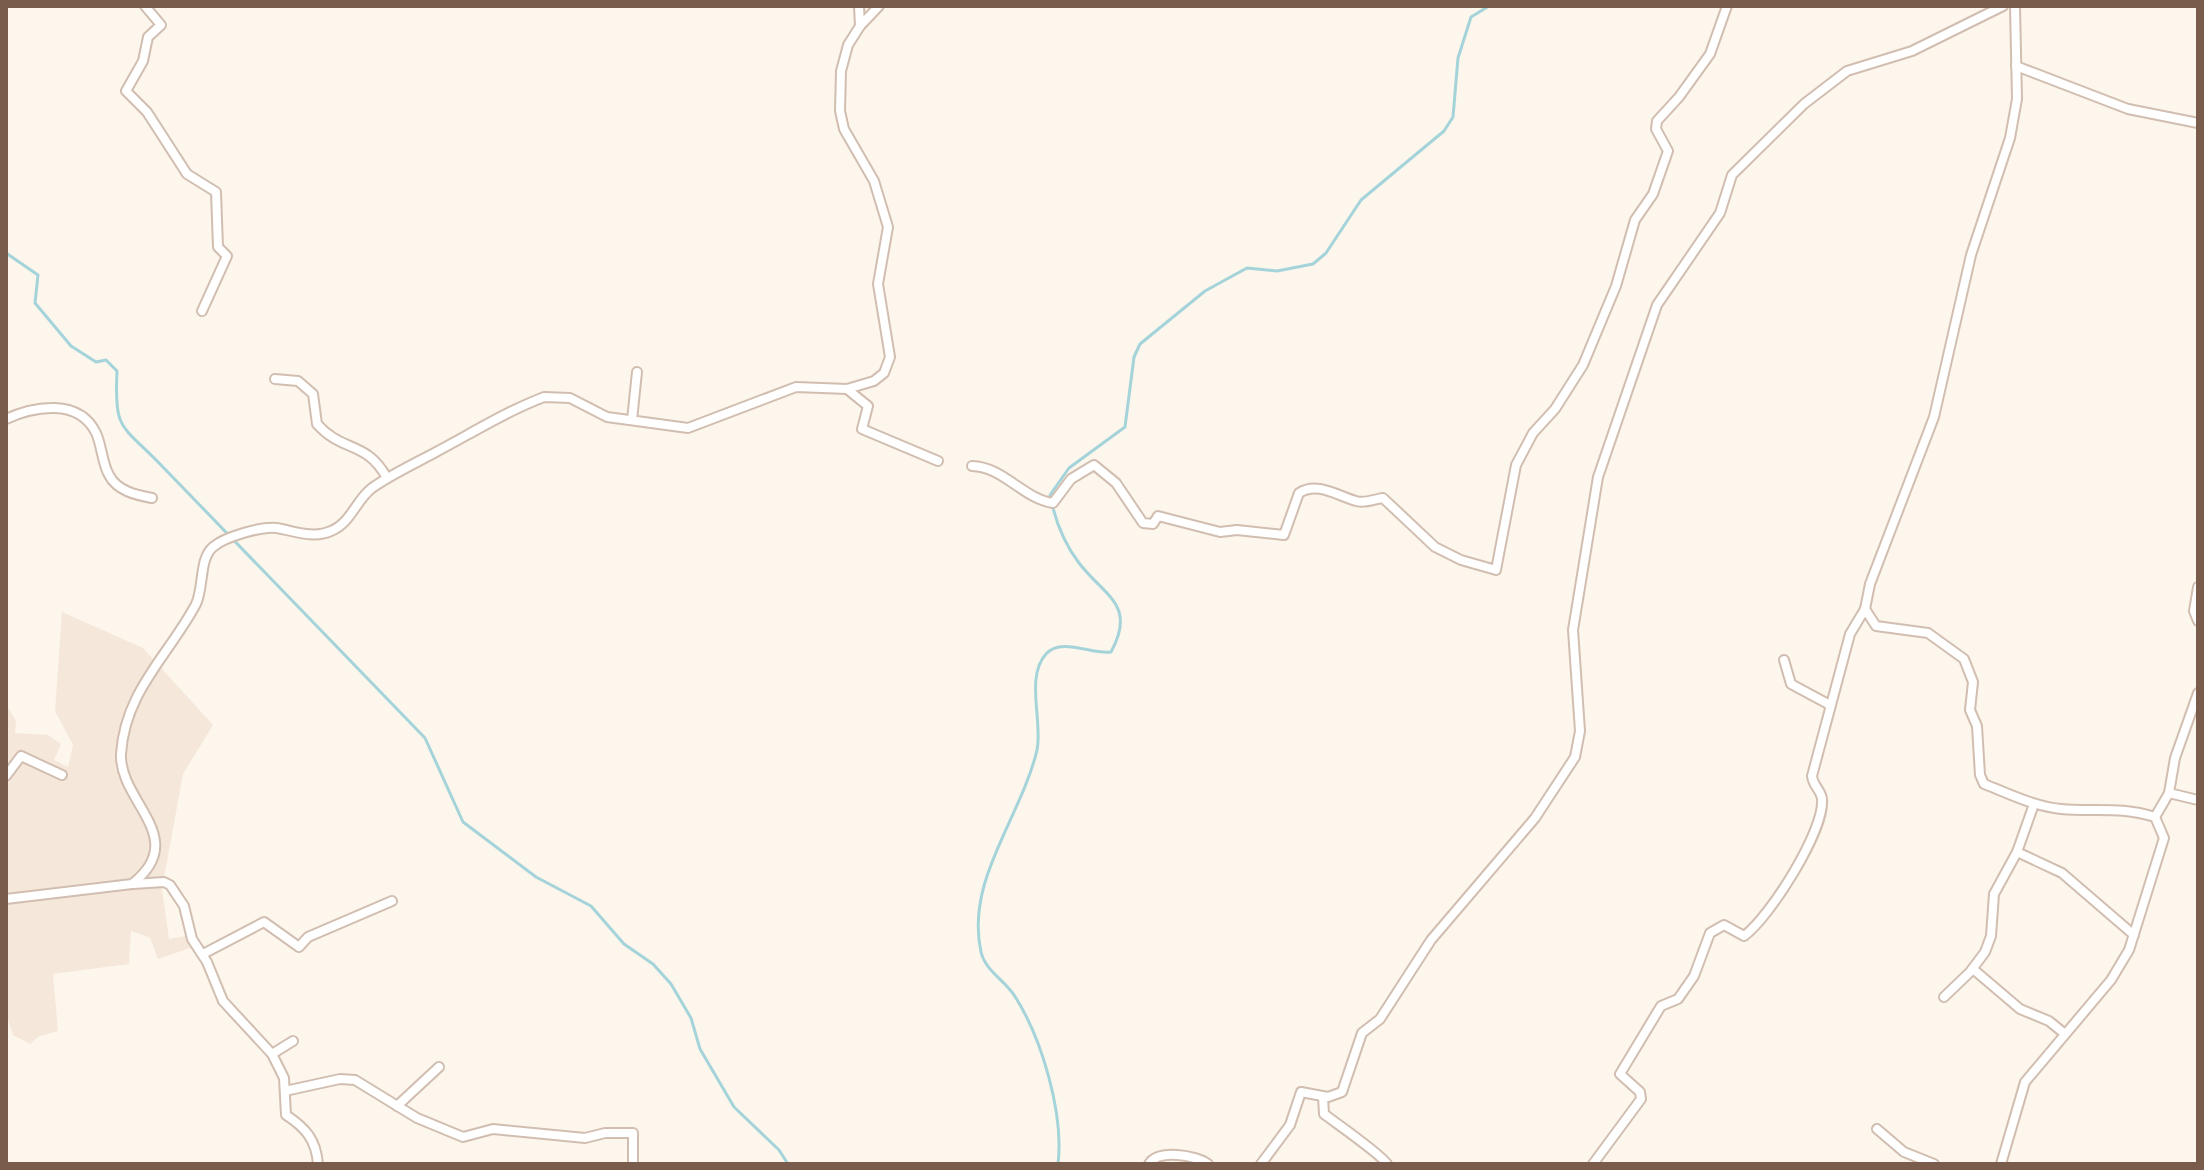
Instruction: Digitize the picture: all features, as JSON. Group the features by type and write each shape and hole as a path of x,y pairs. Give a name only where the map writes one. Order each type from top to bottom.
{"street":[{"path":"145,6 161,25 148,37 143,61 126,91 147,112 187,174 212,186 218,198 218,247 227,256 202,311"},
{"path":"859,6 860,26"},
{"path":"132,884 146,869 156,842 122,765 127,721 142,681 174,640 197,601 207,555 213,546 270,528 313,534 331,531 345,522 369,491 387,478 486,423 544,397 570,398 598,414 688,428 796,387 847,389 878,379 890,357 878,294 888,235 887,219 874,181 840,120 844,59 860,26 879,6"},
{"path":"972,466 994,470 1033,498 1053,503 1071,479 1094,465 1116,483 1143,523 1153,524 1158,516 1223,533 1237,530 1284,535 1299,493 1305,489 1331,491 1359,502 1386,498 1435,547 1494,571 1516,465 1533,433 1555,409 1583,365 1616,286 1635,220 1653,194 1664,167 1668,151 1656,129 1657,121 1710,54 1727,6"},
{"path":"1261,1164 1290,1125 1301,1092 1323,1097 1342,1092 1362,1033 1380,1019 1431,940 1527,828 1575,757 1580,731 1573,630 1598,477 1659,300 1720,213 1732,175 1804,104 1847,71 1912,51 2003,6"},
{"path":"1593,1164 1641,1099 1641,1093 1620,1074 1661,1006 1678,999 1694,976 1700,952 1711,932 1724,925 1744,936 1759,925 1787,885 1818,820 1821,797 1812,780 1830,705 1850,634 1865,609 1870,584 1934,417 1971,255 2010,138 2017,99 2015,6"},
{"path":"2016,66 2128,109 2198,123"},
{"path":"632,420 637,372"},
{"path":"275,379 301,383 313,394 318,413 316,422 325,433 349,448 364,449 377,460 387,478"},
{"path":"847,389 868,406 862,429 938,461"},
{"path":"6,419 44,407 76,413 94,429 112,479 126,491 152,498"},
{"path":"2198,587 2194,611 2198,621"},
{"path":"1865,609 1876,626 1928,633 1964,659 1973,682 1970,710 1977,726 1980,775 1984,784 2034,804 2066,809 2114,807 2155,817 2162,830 2163,841 2134,935 2117,972 2025,1082 2001,1164"},
{"path":"1784,660 1791,684 1830,705"},
{"path":"2155,817 2169,793 2175,758 2198,693"},
{"path":"7,772 17,758 23,757 62,775"},
{"path":"2169,793 2198,800"},
{"path":"1944,997 1973,969 1991,936 1994,894 2017,852 2034,804"},
{"path":"2017,852 2062,873 2134,935"},
{"path":"6,899 132,884 170,885 184,906 192,939 203,954 223,1001 272,1054 284,1078 286,1115 299,1122 314,1141 318,1164"},
{"path":"203,954 264,922 300,947 308,937 392,901"},
{"path":"1973,969 2020,1009 2049,1021 2065,1034"},
{"path":"272,1054 293,1041"},
{"path":"397,1106 439,1067"},
{"path":"285,1091 340,1079 355,1080 397,1106 463,1137 493,1129 583,1138 605,1133 633,1133 633,1164"},
{"path":"1323,1097 1324,1114 1352,1133 1364,1147 1382,1155 1387,1164"},
{"path":"1877,1129 1904,1152 1934,1164"},
{"path":"1149,1164 1155,1157 1173,1154 1208,1164"}],"shaded area":[{"path":"62,612 143,648 213,725 183,774 162,889 169,939 185,936 190,948 158,959 150,938 131,931 129,964 53,974 58,1031 38,1037 30,1044 13,1035 6,1014 6,704 16,721 15,733 48,735 61,744 54,760 68,767 73,745 55,711"}],"waterway":[{"path":"1058,1164 1058,1123 1042,1054 1014,995 983,958 978,925 987,874 1037,750 1036,687 1040,664 1046,654 1060,647 1111,652 1118,636 1119,611 1068,547 1050,495 1069,468 1125,427 1134,357 1140,344 1205,291 1247,268 1277,271 1313,264 1326,253 1361,200 1444,131 1453,117 1458,58 1471,17 1489,6"},
{"path":"6,253 38,275 35,303 71,346 96,362 106,360 117,371 117,405 128,433 425,738 463,822 536,877 591,906 624,944 653,964 671,984 691,1018 700,1049 734,1107 779,1150 788,1164"}]}
